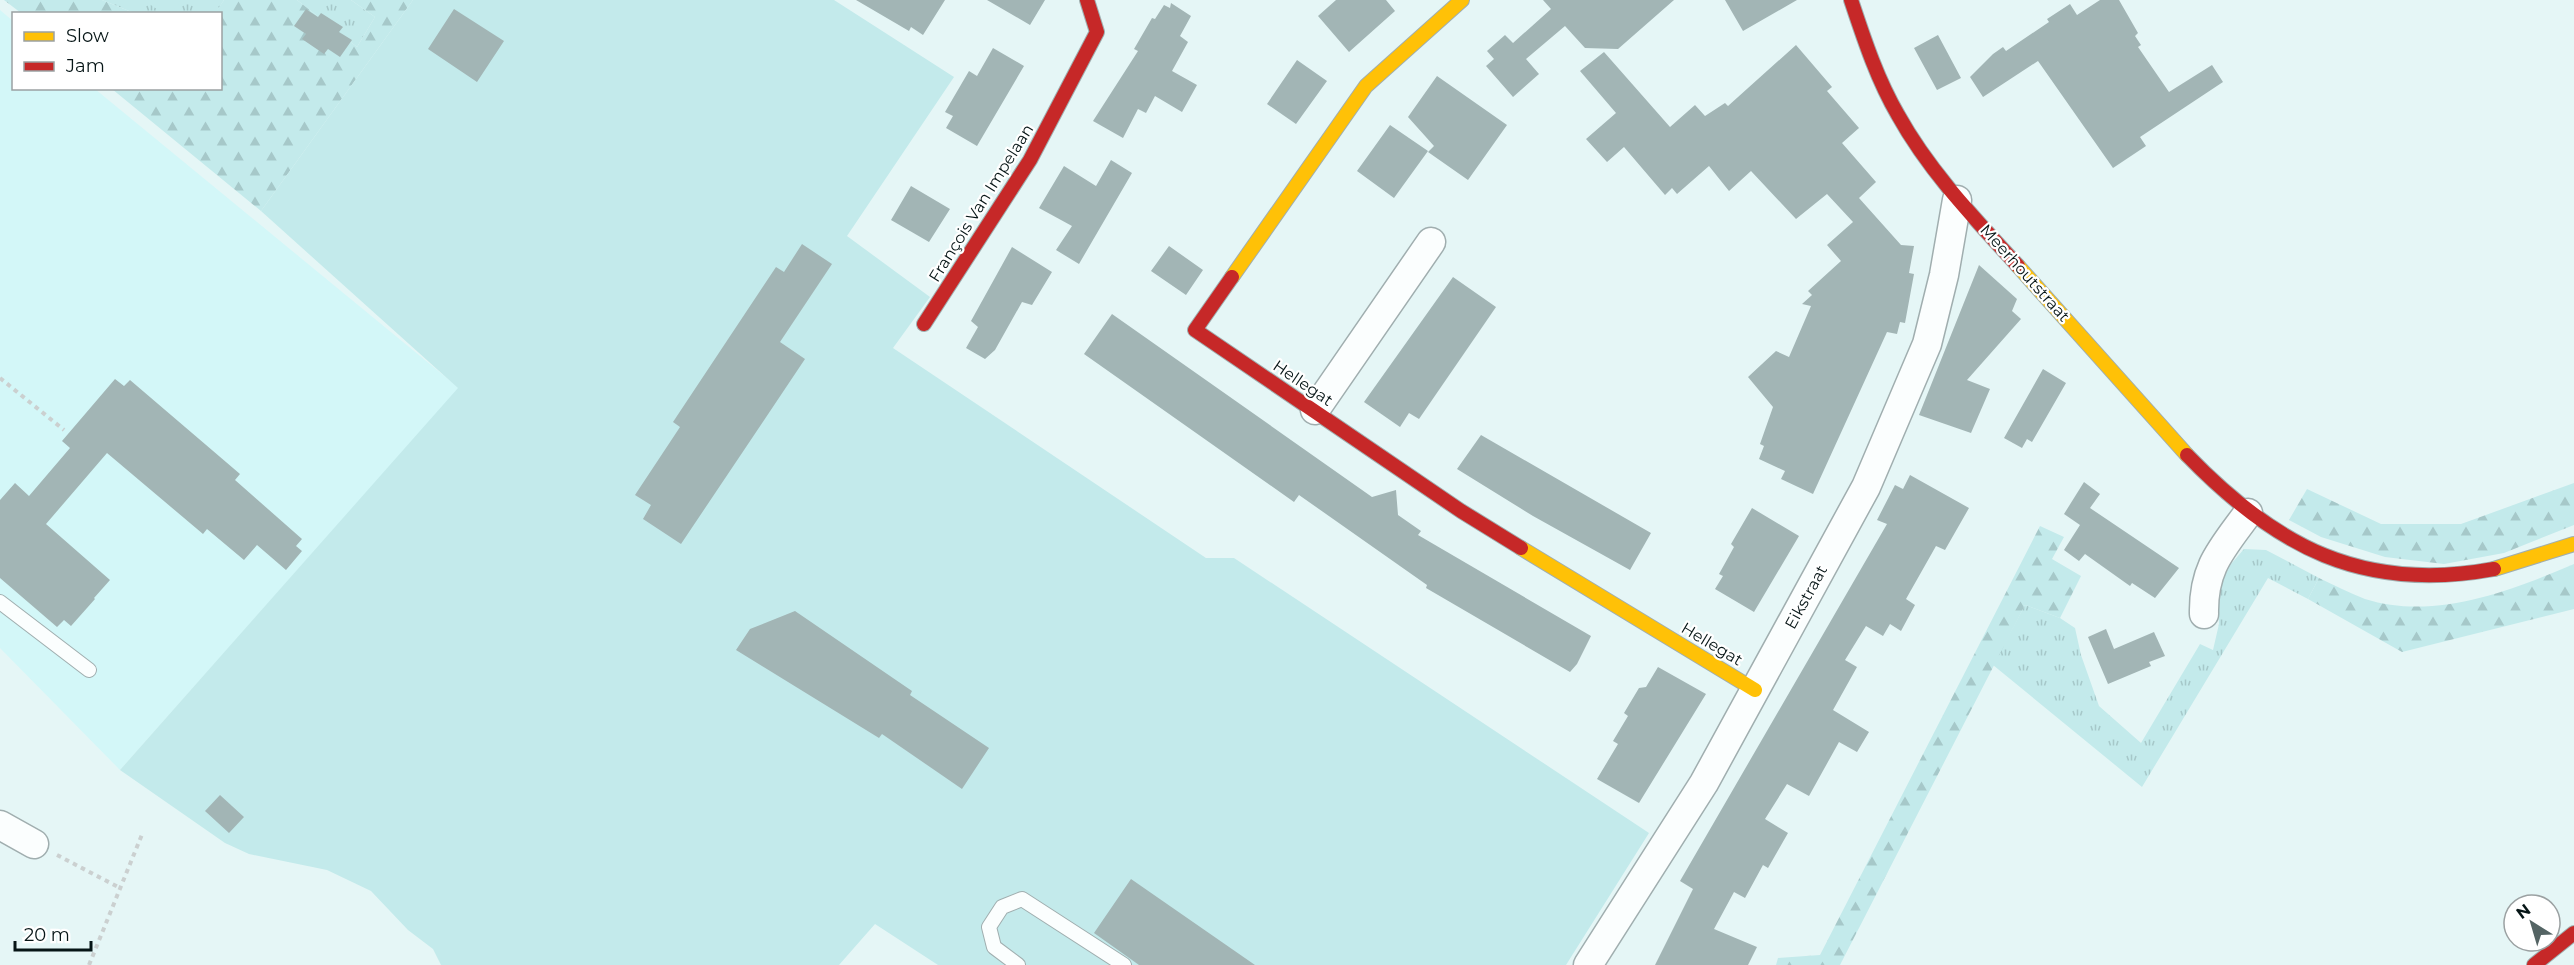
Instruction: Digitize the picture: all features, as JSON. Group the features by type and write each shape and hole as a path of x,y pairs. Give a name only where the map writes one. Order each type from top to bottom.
{"main road":[{"name":"François Van Impelaan","path":"924,324 1030,160 1097,32 1087,0"},
{"name":"Hellegat","path":"1462,0 1366,86 1195,330 1461,511 1755,690"},
{"name":"Meerhoutstraat","path":"1851,0 1866,47 1905,126 1957,200 2200,468 2248,513 2278,533 2315,551 2355,567 2392,574 2435,577 2472,574 2515,565 2574,544"},
{"path":"2534,965 2571,935"}],"street":[{"name":"Eikstraat","path":"1588,965 1704,783 1866,487 1927,344 1944,275 1957,200"},
{"path":"1315,411 1431,242"},
{"path":"2204,614 2204,592 2208,574 2217,556 2248,513"},
{"path":"0,825 34,844"}],"lane":[{"path":"0,602 89,670"},
{"path":"1018,965 994,947 989,927 1002,906 1022,899 1124,965"}],"path":[{"path":"0,378 64,430"},
{"path":"89,965 143,832"},
{"path":"34,844 120,888"}],"shaded area":[{"path":"0,10 12,20 12,90 96,90 459,388 120,770 0,648"}],"green space":[{"path":"4,0 102,0 132,12 20,12"},
{"path":"102,0 224,0 216,12 132,12"},
{"path":"143,0 181,0 173,12 161,12"},
{"path":"224,0 297,0 357,47 375,17 351,0 413,0 261,211 113,90 222,90 222,12 216,12"},
{"path":"297,0 351,0 375,17 357,47"},
{"path":"413,0 834,0 954,77 847,236 930,297 893,348 1206,558 1234,558 1649,833 1566,965 938,965 875,924 839,965 441,965 433,949 408,930 371,891 327,870 249,854 225,843 120,770 458,388 261,211"},
{"path":"2574,483 2574,525 2504,553 2444,564 2385,557 2321,537 2289,520 2307,489 2381,524 2461,524"},
{"path":"2040,526 2064,537 2052,559 2081,576 2060,618 2025,605 1840,965 1776,965 1778,958 1820,955"},
{"path":"2244,549 2266,550 2319,578 2308,599 2268,578 2142,787 1993,665 2025,605 2060,618 2075,628 2081,655 2099,706 2141,743 2200,644 2213,650 2219,624 2218,579"},
{"path":"2574,564 2574,609 2402,652 2308,599 2319,578 2365,599 2391,605 2418,607 2445,605 2498,593"}],"building":[{"path":"856,0 945,0 923,35 911,27 909,31"},
{"path":"987,0 1045,0 1030,25"},
{"path":"1336,0 1386,0 1395,11 1349,52 1318,16"},
{"path":"1543,0 1674,0 1618,49 1585,48 1565,26 1526,59 1539,74 1513,97 1486,66 1494,59 1487,51 1505,35 1513,43 1551,9"},
{"path":"1725,0 1797,0 1743,31"},
{"path":"2100,0 2119,0 2138,33 2135,36 2141,45 2138,47 2169,92 2212,65 2223,82 2140,137 2146,146 2113,168 2038,61 1983,97 1970,77 1993,54 2003,47 2006,51 2049,22 2047,19 2070,4 2077,15"},
{"path":"1171,3 1191,16 1180,36 1188,42 1172,71 1197,85 1182,112 1155,96 1146,113 1138,109 1123,138 1093,121 1138,51 1134,49 1152,18 1155,19 1164,5 1170,8"},
{"path":"306,9 318,17 321,13 343,27 339,32 352,40 340,57 328,49 324,54 302,39 306,34 294,26"},
{"path":"454,9 504,41 477,82 428,49"},
{"path":"1938,35 1961,78 1937,90 1914,48"},
{"path":"1796,45 1832,87 1827,91 1859,128 1842,143 1876,182 1859,198 1901,245 1914,246 1909,273 1914,274 1905,323 1900,322 1897,334 1887,332 1813,494 1781,479 1785,471 1759,459 1764,446 1760,444 1773,407 1748,377 1776,351 1789,357 1811,306 1802,304 1812,295 1808,291 1841,261 1827,245 1853,222 1827,194 1796,219 1751,171 1729,191 1709,166 1677,194 1672,188 1665,195 1624,147 1607,162 1586,139 1616,113 1580,71 1604,52 1670,127 1695,105 1705,116 1725,103 1728,106"},
{"path":"993,48 1024,66 977,146 946,128 953,116 945,112 969,71 977,76"},
{"path":"1297,60 1327,81 1296,124 1267,104"},
{"path":"1437,76 1507,125 1468,180 1428,152 1434,146 1408,117"},
{"path":"1390,125 1428,151 1394,198 1357,171"},
{"path":"1111,160 1132,173 1079,264 1056,250 1072,226 1039,208 1064,166 1096,186"},
{"path":"911,186 950,209 929,242 891,220"},
{"path":"802,244 832,264 780,342 805,359 681,544 643,519 651,505 635,495 680,427 673,422 776,267 784,272"},
{"path":"1169,246 1203,270 1186,295 1151,271"},
{"path":"1012,247 1052,272 1032,305 1022,302 995,350 985,359 966,348 978,327 971,321"},
{"path":"1979,265 2017,299 2012,311 2021,319 1967,380 1990,389 1971,433 1919,415"},
{"path":"1453,277 1496,307 1419,419 1409,413 1400,427 1364,402"},
{"path":"1112,314 1372,497 1396,490 1398,515 1421,531 1418,535 1591,636 1577,664 1570,672 1426,588 1427,585 1299,495 1294,502 1084,354"},
{"path":"2043,369 2066,383 2032,442 2027,439 2022,448 2004,438"},
{"path":"115,379 124,386 130,380 240,474 235,480 302,539 296,546 302,551 286,570 257,545 244,560 207,529 203,534 107,453 46,524 110,580 95,599 71,626 64,620 57,627 0,578 0,500 15,483 29,496 70,448 62,441"},
{"path":"1481,435 1651,533 1630,570 1533,516 1457,469"},
{"path":"1910,475 1969,508 1945,550 1936,546 1906,599 1915,605 1901,631 1890,624 1883,636 1866,626 1845,660 1857,667 1833,710 1869,732 1857,752 1839,742 1809,796 1787,784 1765,819 1788,833 1768,868 1763,865 1745,898 1734,892 1714,929 1757,947 1748,965 1655,965 1693,889 1680,881 1887,524 1877,520 1895,485 1903,489"},
{"path":"2084,482 2100,494 2090,508 2179,568 2155,598 2132,583 2130,586 2085,554 2079,561 2064,550 2080,525 2064,514"},
{"path":"1752,508 1799,536 1754,612 1715,589 1723,576 1719,574 1734,547 1731,544"},
{"path":"795,611 912,691 910,695 989,748 962,789 882,734 879,738 736,650 750,629"},
{"path":"2106,629 2114,649 2154,632 2165,656 2149,662 2151,666 2108,684 2088,637"},
{"path":"1658,667 1706,694 1639,803 1597,779 1618,744 1613,741 1628,716 1624,713 1639,688 1646,687"},
{"path":"220,795 244,817 229,833 205,811"},
{"path":"1131,879 1255,965 1139,965 1094,933"}],"traffic: slow":[{"path":"1232,277 1366,86 1462,0"},
{"path":"2018,266 2187,455"},
{"path":"2494,569 2574,544"},
{"path":"1521,548 1755,690"}],"traffic: jam":[{"path":"924,324 1030,160 1097,32 1087,0"},
{"path":"1851,0 1877,73 1910,136 1938,175 2018,266"},
{"path":"1232,277 1195,330 1461,511 1521,548"},
{"path":"2187,455 2220,487 2254,515 2289,538 2325,556 2363,568 2403,574 2447,575 2494,569"},
{"path":"2534,965 2574,933"}]}
